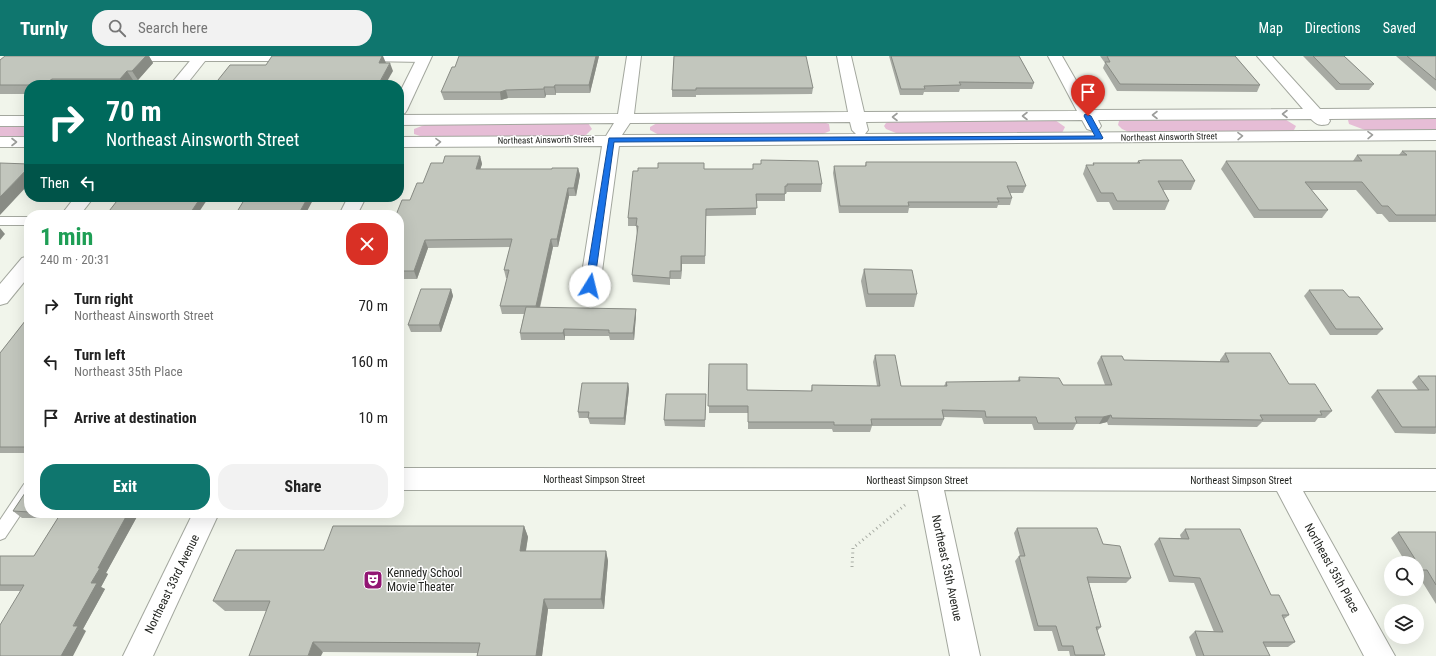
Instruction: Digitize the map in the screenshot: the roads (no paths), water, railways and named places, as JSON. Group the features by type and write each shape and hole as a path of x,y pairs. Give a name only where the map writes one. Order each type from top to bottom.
{"street":[{"path":"590,286 611,140 625,119 634,56"},
{"path":"844,56 861,139"},
{"path":"1055,56 1100,138"},
{"path":"1264,56 1335,136"},
{"path":"182,80 201,57"},
{"path":"404,99 424,57"},
{"name":"Northeast Ainsworth Street","path":"404,120 1436,113"},
{"path":"0,121 24,121"},
{"name":"Northeast Ainsworth Street","path":"404,142 1436,135"},
{"path":"0,142 24,142"},
{"path":"74,210 81,202"},
{"path":"0,298 24,269"},
{"name":"Northeast Simpson Street","path":"404,479 1436,480"},
{"name":"Northeast 35th Avenue","path":"928,480 965,656"},
{"name":"Northeast 35th Place","path":"1284,480 1380,656"},
{"name":"Northeast 33rd Avenue","path":"138,656 204,518"}],"lane":[{"path":"360,58 424,57"},
{"path":"124,58 296,58"},
{"path":"0,221 24,221"},
{"path":"0,533 24,497"}],"place":[{"name":"Kennedy School Movie Theater","path":"373,580"}]}
